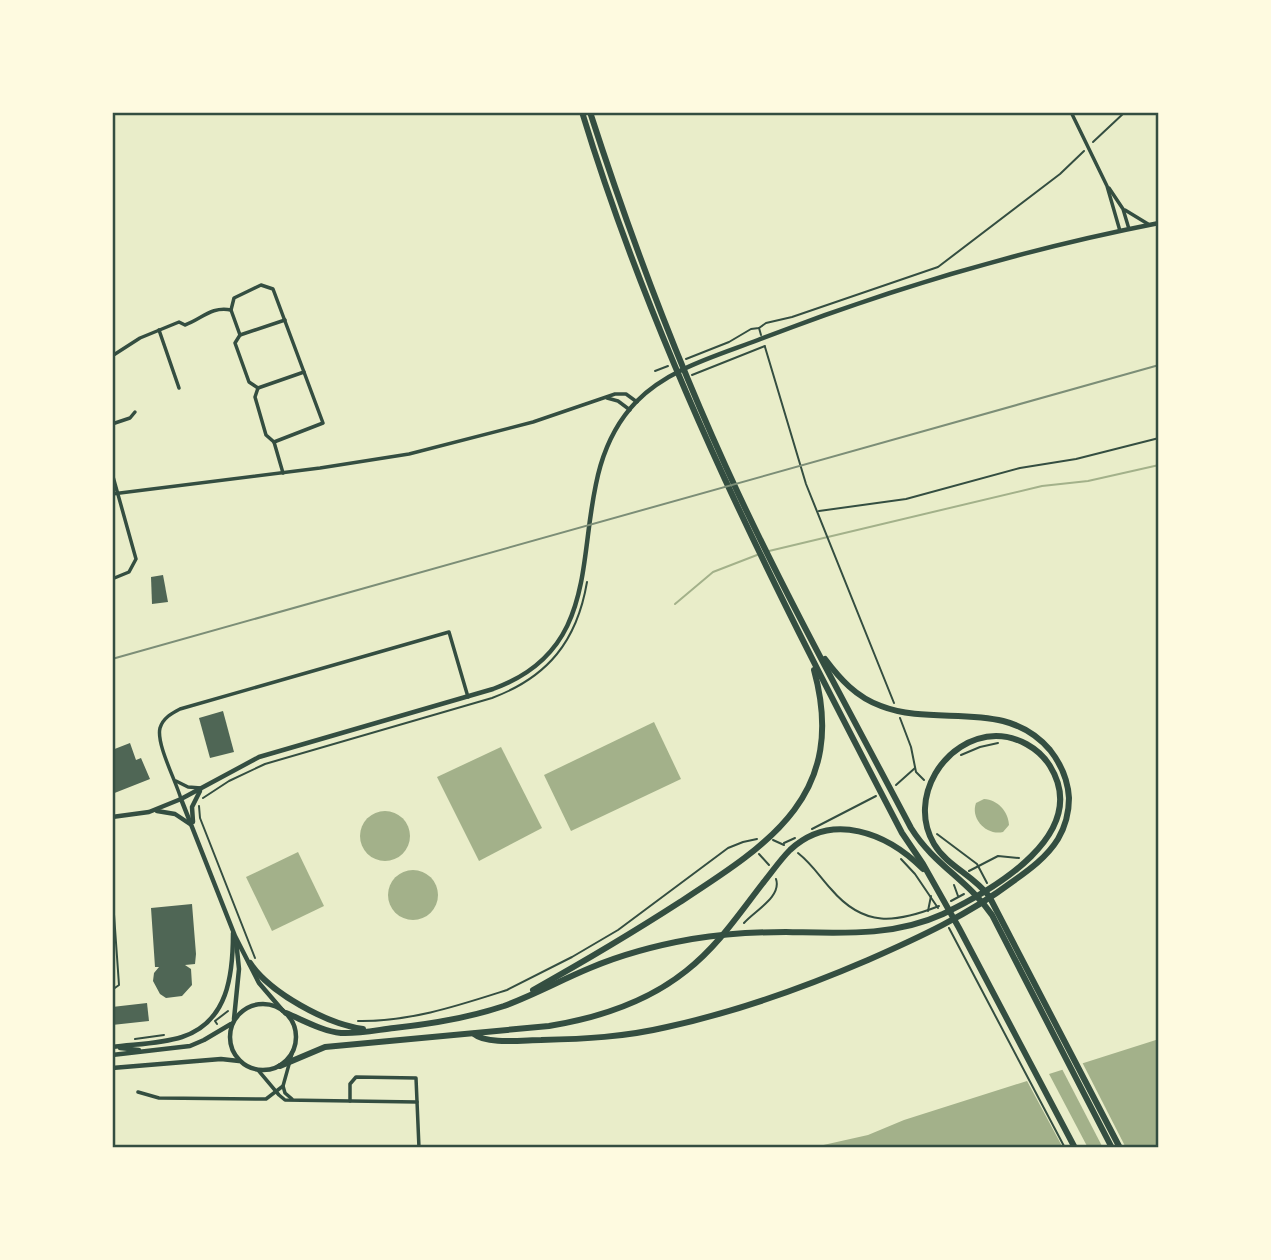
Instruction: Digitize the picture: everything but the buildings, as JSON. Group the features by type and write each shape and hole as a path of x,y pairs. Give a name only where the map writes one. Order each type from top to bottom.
{"highway":[{"path":"582,112 623,236 674,367 727,488 902,833 933,881 1076,1148"},
{"path":"590,112 631,233 681,363 737,491 814,644 917,837 942,866 973,891 992,915 1112,1148"},
{"path":"474,1034 481,1039 490,1040 608,1037 703,1019 803,986 885,952 969,911 1019,877 1053,846 1066,818 1069,803 1067,787 1060,765 1051,752 1026,730 999,719 983,716 906,712 880,706 848,687 814,644"},
{"path":"487,1011 532,991 627,936 738,863 785,823 803,797 815,768 822,721 818,684 811,658"},
{"path":"284,1012 333,1031 351,1033 435,1023 487,1011 529,996 598,965 669,944 739,934 859,933 916,925 978,895 1014,867 1033,854 1050,836 1060,808 1059,788 1047,761 1033,748 1015,739 986,737 958,749 937,770 926,797 928,832 941,854 972,877 989,896 1120,1148"},
{"path":"280,1066 325,1047 549,1026 614,1011 659,990 698,961 720,938 785,856 799,843 816,834 844,829 872,834 907,854 933,881"},
{"path":"250,963 267,983 321,1017 355,1028 382,1029"}],"main road":[{"path":"149,812 181,799 259,757 502,686 520,677 551,651 563,635 576,607 601,460 615,429 629,410 661,382 680,371 840,309 980,264 1159,223"},
{"path":"193,826 193,805 201,788"},
{"path":"112,1068 221,1059 239,1061 258,1070 270,1070 280,1066 293,1050 296,1040 295,1028 262,987 236,936 181,799"},
{"path":"112,817 170,812 193,826"},
{"path":"112,1047 180,1038 207,1023 220,1006 230,981 233,929"},
{"path":"236,936 239,969 229,1041 239,1061"},
{"path":"112,1055 197,1044 233,1022 244,1009 257,1004 271,1004 284,1012"},
{"path":"112,1047 150,1052"}],"street":[{"path":"1072,112 1107,186 1120,231"},
{"path":"1107,186 1123,209 1129,229"},
{"path":"1123,209 1149,225"},
{"path":"240,335 230,310 234,298 261,285 273,289 323,423 274,442"},
{"path":"112,356 140,338 159,330 200,320 205,313 219,307 230,310"},
{"path":"258,388 249,382 235,343 240,335 285,320"},
{"path":"159,330 179,388"},
{"path":"283,473 274,442 266,435 254,397 258,388 304,372"},
{"path":"112,494 376,460 533,422 622,393 637,402"},
{"path":"606,398 618,401 629,410"},
{"path":"112,424 130,418 135,412"},
{"path":"112,472 136,559 135,566 129,572 112,579"},
{"path":"181,799 160,728 167,716 180,709 449,632 468,697"},
{"path":"175,780 186,786 201,788"},
{"path":"293,1050 283,1086 285,1093 293,1100"},
{"path":"258,1070 283,1099 417,1102"},
{"path":"350,1101 351,1081 359,1076 416,1078 419,1148"},
{"path":"138,1092 159,1098 261,1100 268,1099 283,1086"}],"lane":[{"path":"113,823 119,816"},
{"path":"112,886 119,985 112,990"}],"path":[{"path":"686,359 729,342 751,328 759,328 765,323 792,317 944,264 1060,174 1125,112"},
{"path":"687,376 765,346 793,444 818,512 911,747 915,767 922,779 930,782"},
{"path":"655,371 674,363"},
{"path":"818,512 906,499 1020,468 1076,459 1159,438"},
{"path":"258,966 200,818 199,806 204,797 265,764 512,690 532,679 553,661 576,624"},
{"path":"998,743 980,747 956,759 982,744 1004,743"},
{"path":"894,786 915,767"},
{"path":"808,830 884,792"},
{"path":"933,829 946,843"},
{"path":"348,1021 408,1018 507,990 556,966 618,930 728,848 758,839"},
{"path":"782,844 790,848"},
{"path":"802,848 794,852 809,862 839,898 867,917 900,919 941,906"},
{"path":"1014,867 1027,853"},
{"path":"897,856 915,874 942,916"},
{"path":"965,873 998,856 1022,859"},
{"path":"747,913 741,921 744,923 777,891 777,883 764,858"},
{"path":"950,901 958,897 954,889 954,879"},
{"path":"946,922 1065,1148"},
{"path":"217,1024 215,1021 232,1009"},
{"path":"131,1040 169,1035"}],"shaded area":[{"path":"654,722 681,779 571,831 544,775"},
{"path":"501,747 542,828 479,861 437,777"},
{"path":"984,799 998,804 1004,811 1009,825 1003,832 986,829 975,815 976,803"},
{"path":"385,811 403,818 410,836 403,854 385,861 367,854 360,836 367,818"},
{"path":"298,852 324,906 272,931 246,877"},
{"path":"413,870 430,878 438,895 430,912 413,920 396,912 388,895 396,878"},
{"path":"1159,1039 1159,1148 810,1148 868,1135 904,1120"}],"pier":[{"path":"1081,1060 1126,1148 1103,1148 1061,1067"},
{"path":"1048,1072 1088,1148 1063,1148 1026,1079"}],"waterway":[{"path":"769,551 1042,486 1088,481 1159,465"},
{"path":"675,604 713,572 757,555"}],"railway":[{"path":"112,659 1159,365"}]}
